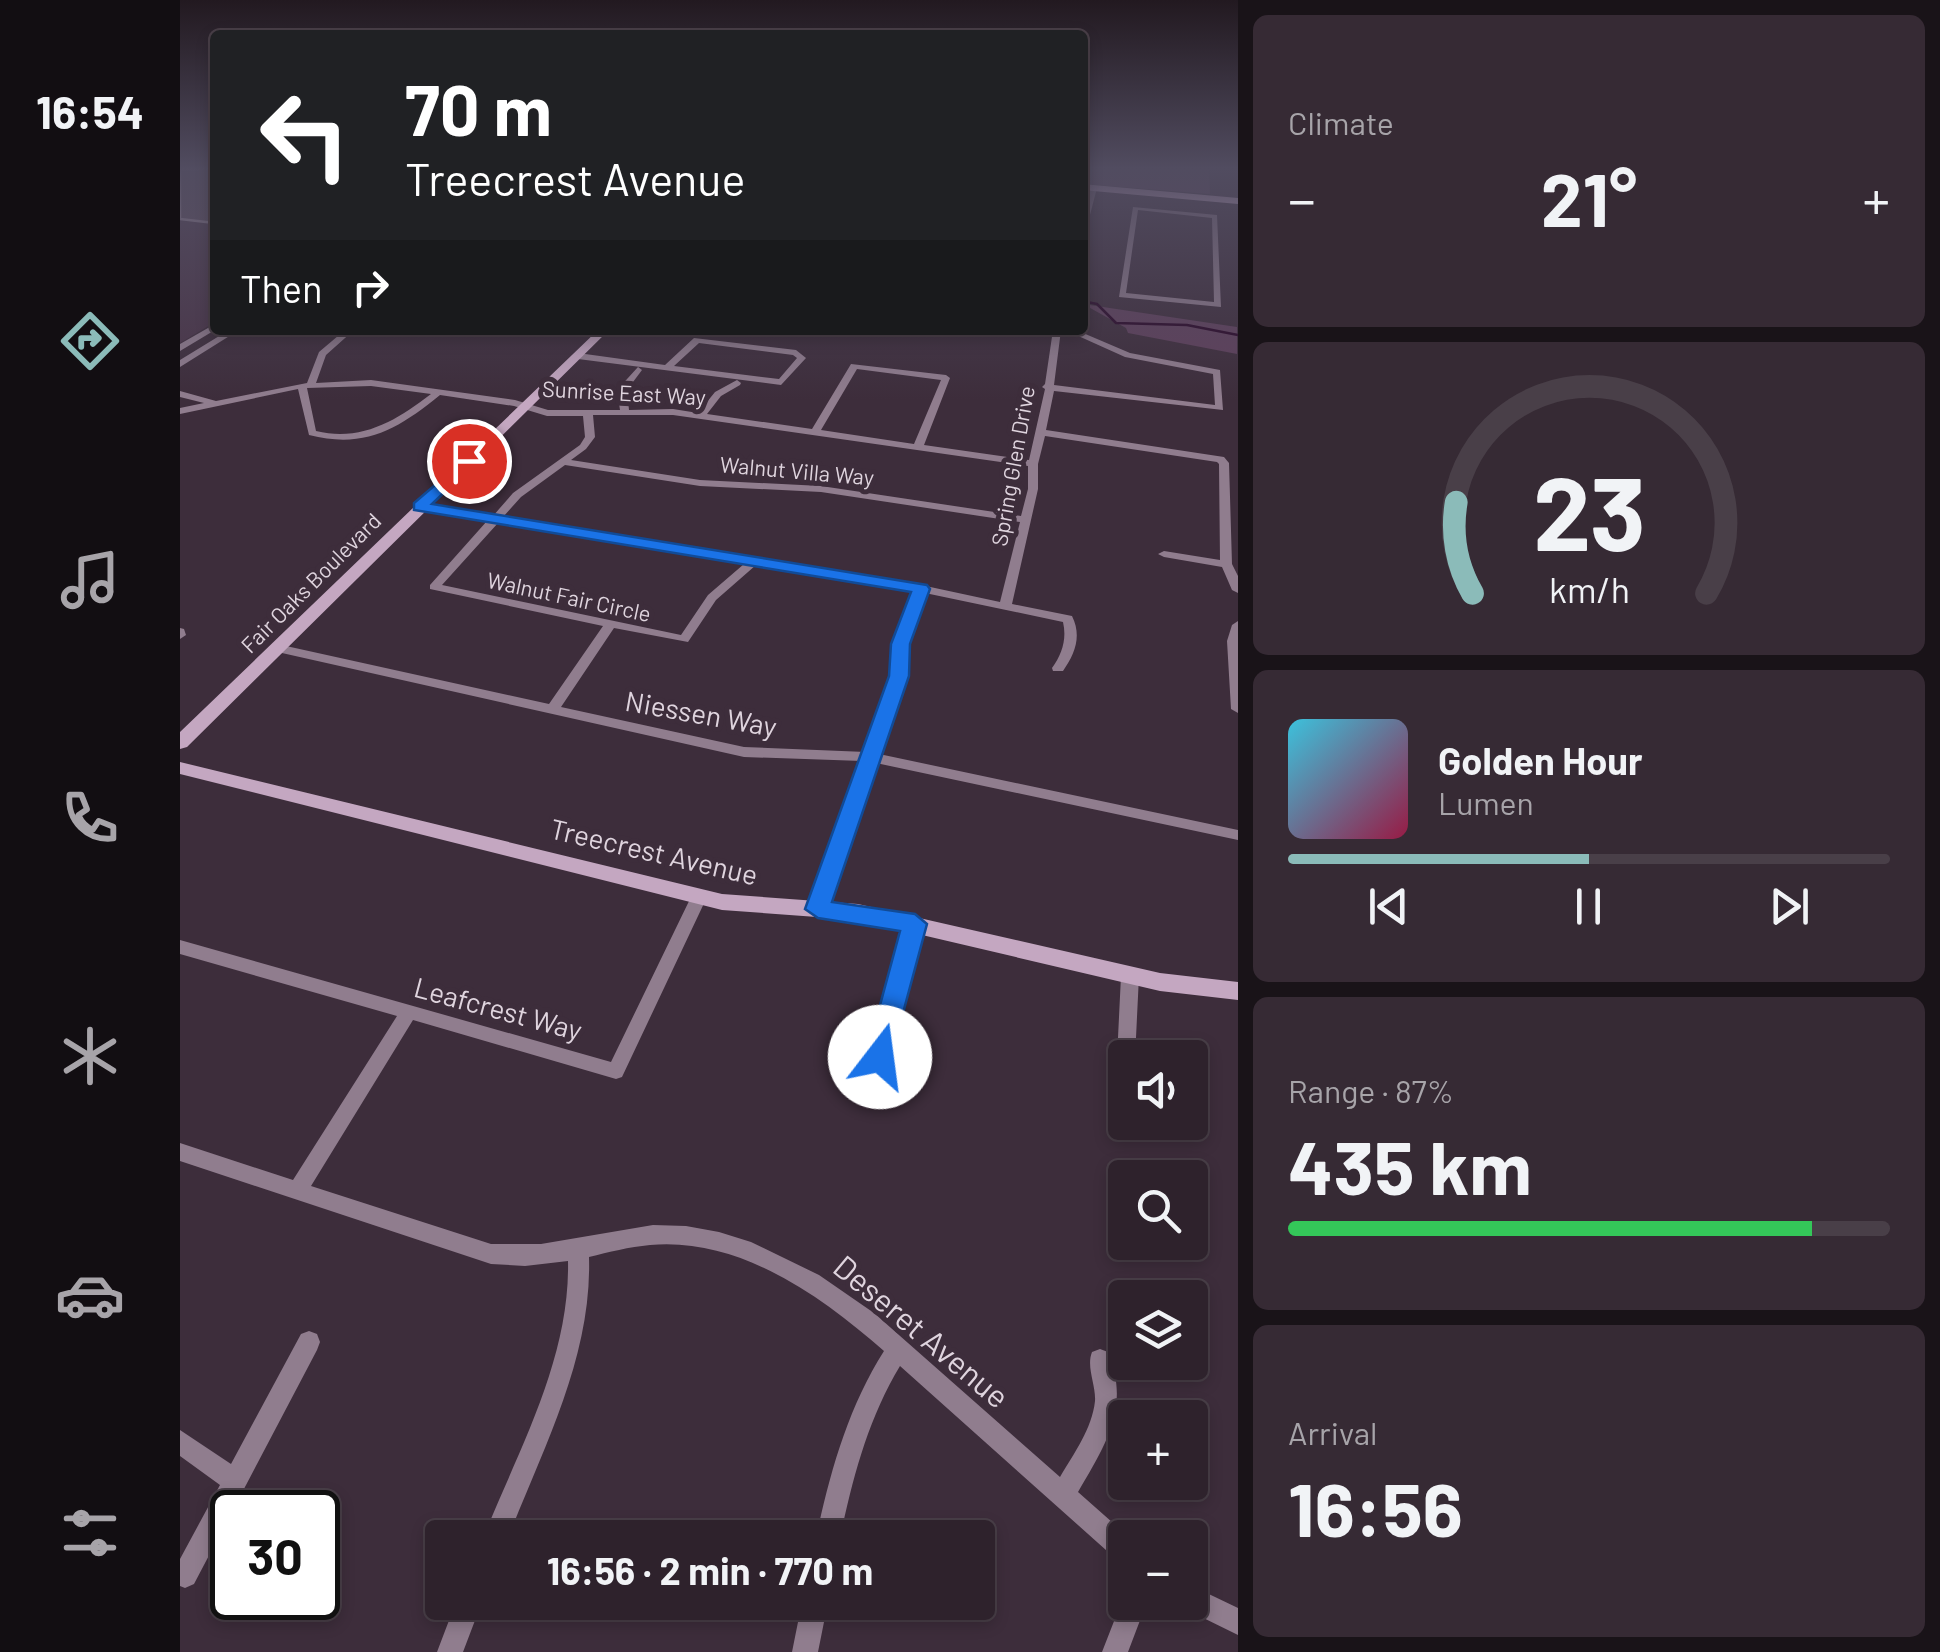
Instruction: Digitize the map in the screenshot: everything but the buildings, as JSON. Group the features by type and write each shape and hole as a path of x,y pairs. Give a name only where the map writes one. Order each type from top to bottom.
{"main road":[{"name":"Fair Oaks Boulevard","path":"180,744 599,335"},
{"name":"Treecrest Avenue","path":"180,768 698,897 915,924 1130,976 1238,991"}],"street":[{"path":"1129,246 1122,295 1218,305 1216,246"},
{"path":"180,348 210,329"},
{"path":"180,364 227,335"},
{"path":"344,335 322,354 306,386 312,433 358,440 412,414 439,392"},
{"name":"Spring Glen Drive","path":"1006,608 1026,520 1057,335"},
{"path":"1046,388 1220,408 1217,372 1128,355 1081,335"},
{"path":"578,356 666,368 781,382 802,358 796,353 697,340 666,368"},
{"path":"815,432 854,366 946,378 918,447"},
{"path":"625,412 622,390 638,370"},
{"path":"700,416 718,394 737,382"},
{"name":"Sunrise East Way","path":"180,411 306,386 372,383 547,413 700,416 1033,464"},
{"name":"Sunrise East Way","path":"180,394 214,403"},
{"path":"496,520 528,484 564,462 588,440 588,415"},
{"path":"1040,432 1220,458 1224,462 1226,564 1238,590"},
{"name":"Walnut Villa Way","path":"564,462 718,485 821,489 1026,520"},
{"path":"420,507 921,589 1068,619 1072,625 1068,654 1058,668"},
{"name":"Walnut Fair Circle","path":"496,520 434,587 684,639 712,598 753,562"},
{"path":"1164,554 1226,564"},
{"path":"818,909 899,676 900,644 921,589"},
{"path":"553,709 608,626"},
{"path":"1238,626 1234,640 1238,709"},
{"name":"Niessen Way","path":"277,648 744,752 870,757 1238,835"},
{"name":"Leafcrest Way","path":"180,947 616,1070 698,897"},
{"path":"880,1057 915,924"},
{"path":"1127,1040 1130,976"},
{"path":"296,1192 408,1014"},
{"name":"Deseret Avenue","path":"180,1152 492,1254 537,1258 650,1235 707,1239 743,1249 836,1297 1108,1535"},
{"path":"502,1520 571,1342 579,1306 578,1251"},
{"path":"185,1575 309,1342"},
{"path":"832,1520 854,1428 875,1383 898,1350"},
{"path":"1062,1495 1108,1410 1109,1392 1100,1360"},
{"path":"180,1442 235,1481"},
{"path":"1208,1607 1238,1622"},
{"path":"450,1652 462,1620"},
{"path":"805,1652 811,1620"},
{"path":"1116,1652 1128,1620"}],"shaded area":[{"path":"180,246 210,246 210,325 180,343"},
{"path":"1088,305 1237,327 1237,354 1128,333"}],"waterway":[{"path":"1088,302 1097,304 1116,323 1187,325 1238,335"}],"route":[{"path":"469,461 420,507 921,589 900,644 899,676 818,909 858,912 915,924 880,1057"}]}
